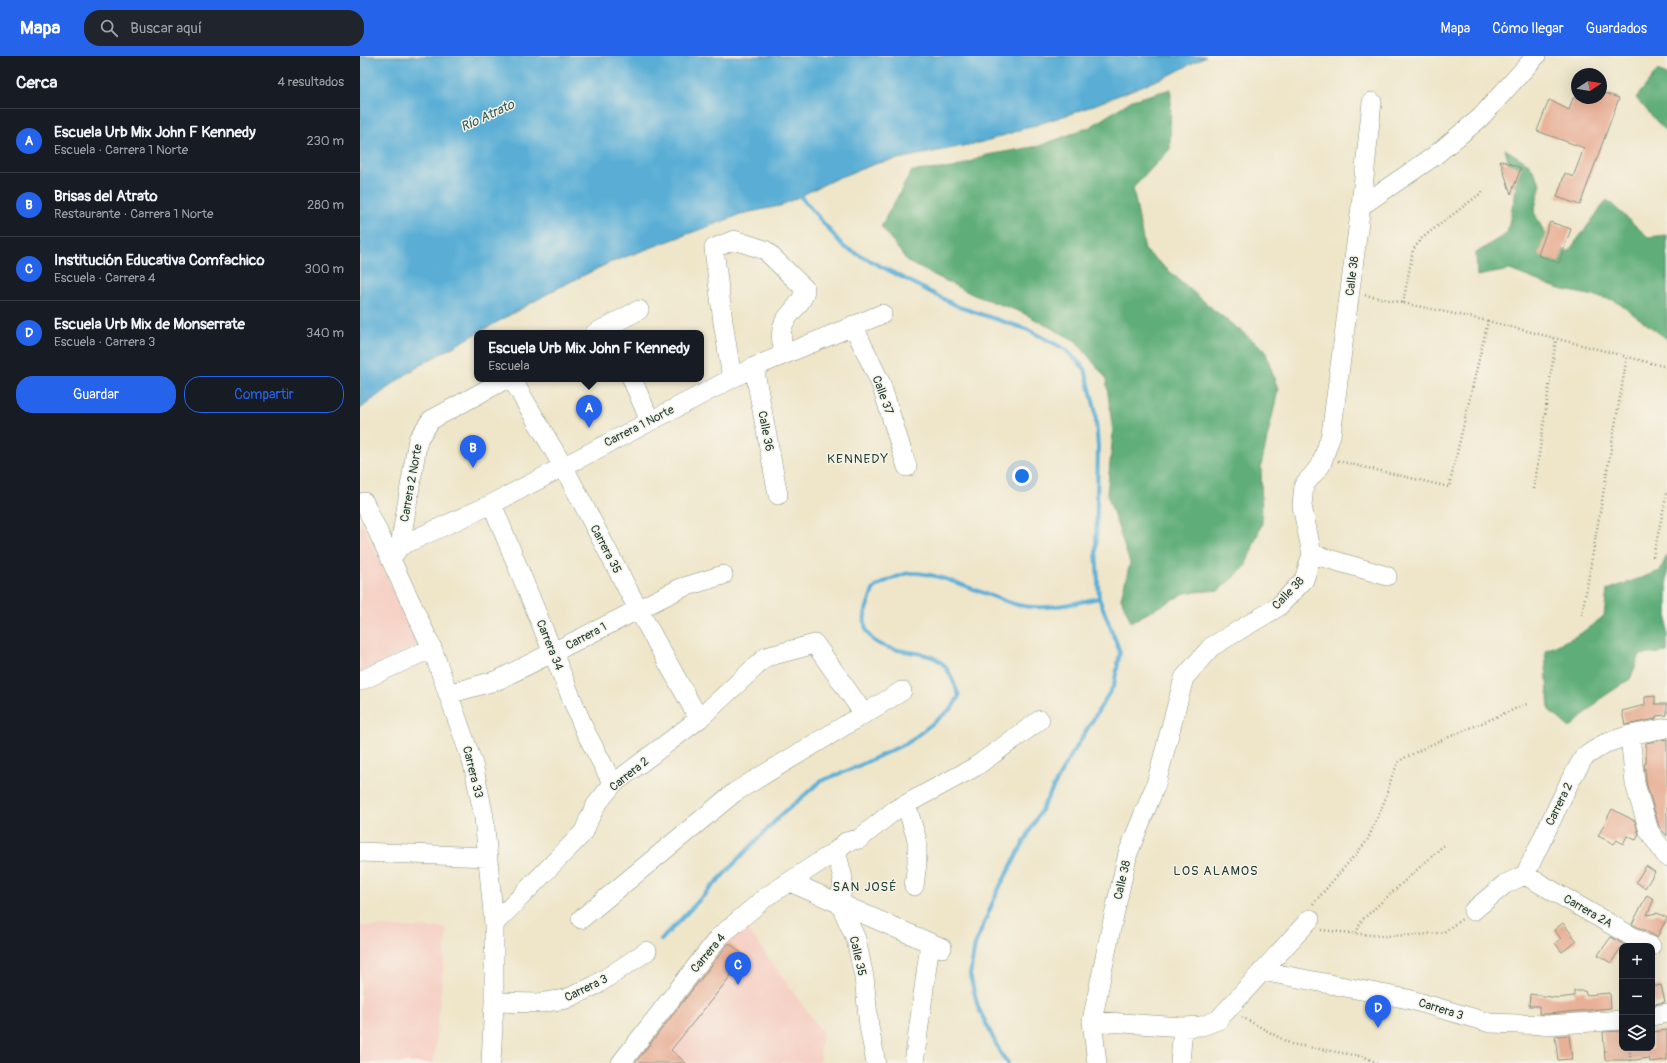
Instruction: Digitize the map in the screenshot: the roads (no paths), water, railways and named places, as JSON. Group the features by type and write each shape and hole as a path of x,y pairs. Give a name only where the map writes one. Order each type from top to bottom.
{"street":[{"path":"1361,206 1433,157 1480,118 1536,56"},
{"name":"Calle 38","path":"1097,1063 1092,1021 1128,853 1156,784 1184,678 1211,648 1278,607 1304,580 1312,554 1302,506 1304,485 1321,465 1331,435 1361,206 1372,102"},
{"path":"732,378 723,322 714,248 734,240 765,250 805,290 804,295 784,322 781,339 784,354"},
{"path":"601,330 639,310"},
{"name":"Carrera 1 Norte","path":"395,553 754,367 882,314"},
{"name":"Calle 37","path":"854,325 881,384 907,467"},
{"name":"Calle 36","path":"754,367 778,495"},
{"name":"Carrera 2 Norte","path":"395,553 418,439 431,420 501,382"},
{"name":"Carrera 35","path":"514,382 563,466 638,609 699,719"},
{"path":"633,382 650,421"},
{"name":"Carrera 33","path":"364,502 395,553 432,648 473,764 484,817 494,924 494,1002 491,1063"},
{"name":"Carrera 34","path":"492,504 585,732 613,784"},
{"path":"1312,554 1387,576"},
{"name":"Carrera 1","path":"448,694 498,680 681,588 724,575"},
{"name":"Carrera 2","path":"494,924 584,832 596,805 613,784 699,719 766,657 815,644 864,714"},
{"path":"360,681 432,648"},
{"path":"581,919 735,792 902,691"},
{"name":"Carrera 4","path":"621,1063 719,937 766,897 836,851 846,842 859,839 879,821 906,804 975,767 1040,720"},
{"name":"Carrera 2","path":"1525,874 1570,781 1584,757 1604,744 1630,735 1667,728"},
{"path":"1630,735 1635,784 1649,831 1667,857"},
{"path":"906,804 917,840 917,863 914,886"},
{"path":"836,851 843,878 840,904"},
{"path":"360,852 487,857"},
{"path":"1473,911 1505,884 1525,874"},
{"name":"Carrera 2A","path":"1525,874 1646,943"},
{"path":"790,882 936,946 914,1063"},
{"name":"Calle 35","path":"840,904 856,939 864,977 869,1026 876,1063"},
{"path":"1092,1021 1182,1027 1202,1026 1218,1020 1310,919"},
{"name":"Carrera 2A","path":"1655,947 1667,951"},
{"name":"Carrera 3","path":"494,1002 539,1003 566,999 596,985 647,951"},
{"name":"Carrera 3","path":"1262,971 1408,999 1490,1023 1547,1025 1619,1020"},
{"path":"1655,1015 1667,1013"},
{"path":"1180,1063 1182,1027"}],"water":[{"name":"Río Atrato","path":"360,56 1206,56 1172,74 1079,111 983,142 878,163 837,178 780,206 745,213 609,263 556,289 483,330 474,330 474,335 419,366 360,409"}],"waterway":[{"path":"799,193 844,247 959,307 1026,329 1065,349 1085,369 1095,409 1098,447 1096,550 1099,598 1120,652 1114,685 1066,764 998,890 975,945 970,975 978,1007 1001,1054 1008,1063"},
{"path":"661,940 780,816 821,781 854,768 909,742 952,708 959,696 948,671 941,662 927,655 889,648 874,641 869,636 866,630 865,614 872,592 876,587 883,582 905,574 916,573 945,579 1006,601 1028,607 1058,606 1099,598"}],"place":[{"name":"Escuela Urb Mix John F Kennedy","path":"589,428"},
{"name":"Brisas del Atrato","path":"473,468"},
{"name":"Institución Educativa Comfachico","path":"738,985"},
{"name":"Escuela Urb Mix de Monserrate","path":"1378,1028"}],"district":[{"name":"KENNEDY","path":"858,458"},
{"name":"LOS ALAMOS","path":"1216,870"},
{"name":"SAN JOSÉ","path":"865,886"}]}
